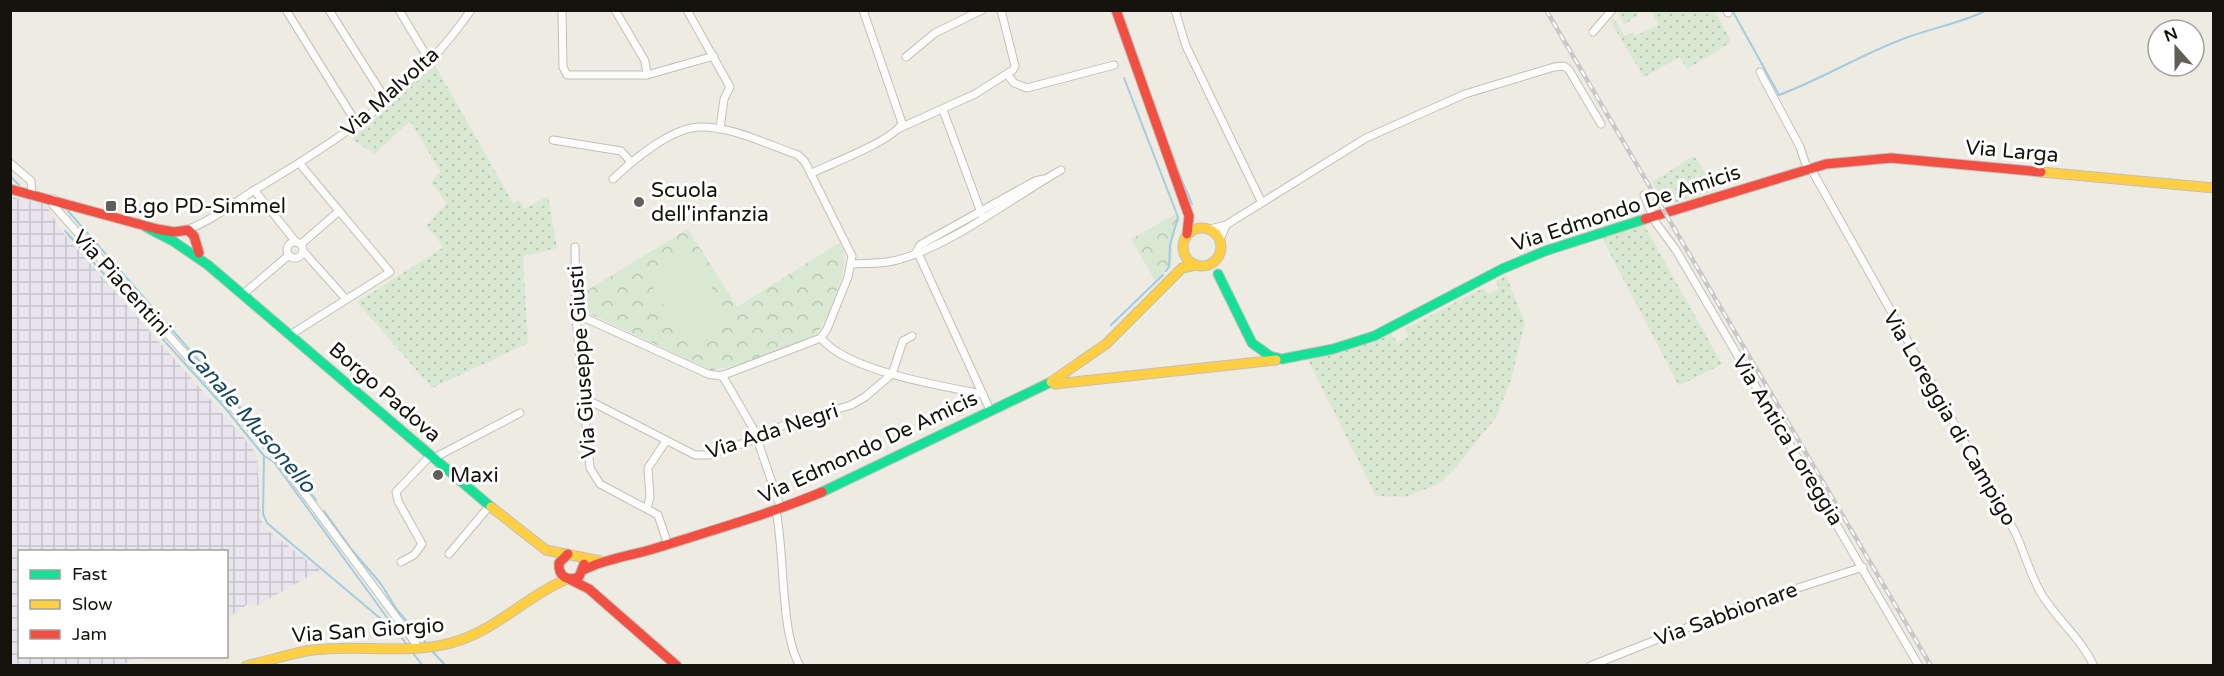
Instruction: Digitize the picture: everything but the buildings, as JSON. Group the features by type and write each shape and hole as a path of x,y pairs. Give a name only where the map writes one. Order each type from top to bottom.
{"street":[{"path":"285,10 357,124"},
{"path":"329,10 386,100"},
{"path":"399,10 429,60"},
{"path":"561,10 564,67 567,75 647,75 714,56"},
{"path":"615,10 645,61 647,75"},
{"path":"687,10 730,87 724,99 720,129"},
{"path":"863,10 901,117 900,128"},
{"path":"906,57 935,33 982,10"},
{"path":"812,173 900,128 943,110 1007,74 1015,66 1001,10"},
{"path":"1116,10 1189,216 1182,268 1218,258"},
{"path":"1175,10 1186,46 1261,201"},
{"path":"1593,32 1612,10"},
{"name":"Via Malvolta","path":"186,238 202,222 300,164 357,124 429,60 468,12"},
{"path":"1007,74 1014,83 1027,88 1114,65"},
{"path":"1187,234 1192,230 1226,225 1261,201 1366,138 1465,94 1554,67 1564,66 1569,70 1601,124"},
{"name":"Via Loreggia di Campigo","path":"1760,72 1809,168 2014,530 2036,585 2059,618 2074,633 2094,666"},
{"path":"943,110 981,214"},
{"path":"576,317 583,317 708,374 722,375 821,338 827,329 852,264 851,250 812,173 800,156 720,129 699,127 683,130 631,162 613,179"},
{"path":"553,140 621,151 631,162"},
{"name":"Via Larga","path":"1809,168 1853,160 1891,158 2214,188"},
{"path":"10,163 31,181 32,194"},
{"path":"290,335 345,298 390,272 300,164"},
{"name":"Via Edmondo De Amicis","path":"1042,387 1102,377 1239,364 1333,349 1374,336 1521,261 1653,216 1809,168"},
{"path":"852,264 891,261 926,249 981,214 1039,186 1045,178 1061,170"},
{"name":"Borgo Padova","path":"10,189 54,199 186,238 202,258 242,295 533,542 546,550 572,555"},
{"path":"254,190 345,298"},
{"name":"Via Antica Loreggia","path":"1644,195 1653,216 1676,250 1919,666"},
{"name":"Via Piacentini","path":"54,199 53,206 282,463 423,647"},
{"path":"289,255 299,257 300,246 338,212"},
{"path":"1189,216 1208,228 1220,240"},
{"path":"1226,225 1220,240 1218,274 1252,342 1272,357 1291,357"},
{"path":"242,295 289,255 289,245 300,246"},
{"name":"Via Giuseppe Giusti","path":"575,248 576,317 590,468 600,484 658,515 668,545"},
{"path":"917,251 990,410"},
{"path":"1184,251 1186,257 1218,274"},
{"name":"Via Edmondo De Amicis","path":"583,570 603,561 668,545 778,510 829,489 1042,387 1086,360 1106,344 1182,268"},
{"path":"1239,315 1263,346 1280,356 1291,357"},
{"path":"892,374 903,341 912,336"},
{"path":"821,338 843,354 892,374 982,394"},
{"path":"1239,364 1250,356 1252,342"},
{"path":"1086,360 1084,367 1086,373 1102,377"},
{"name":"Via Ada Negri","path":"583,401 590,401 666,441 701,456 757,439 783,426 851,405 879,387 892,374"},
{"path":"722,375 757,439 778,510 791,647 800,666"},
{"path":"401,562 414,555 422,544 398,501 396,492 432,457 520,413"},
{"path":"647,508 651,497 648,468 666,441"},
{"path":"449,554 486,510"},
{"name":"Borgo Padova","path":"546,550 558,568"},
{"path":"551,586 561,559 572,555 582,560 589,589"},
{"name":"Via Edmondo De Amicis","path":"572,555 603,561"},
{"name":"Via Sabbionare","path":"1590,666 1739,606 1863,567"},
{"path":"558,568 560,575 589,589 677,666"},
{"path":"569,579 579,577 583,570"},
{"name":"Via San Giorgio","path":"246,666 313,650 423,647 455,642 493,626 551,586 569,579"}],"shaded area":[{"path":"10,197 42,203 51,212 58,227 251,446 257,457 261,520 267,530 320,570 258,605 248,604 228,618 228,550 18,550 18,658 135,658 123,665 11,665"}],"green space":[{"path":"1622,10 1642,11 1624,24 1618,14"},
{"path":"1651,11 1715,11 1731,42 1687,69 1680,57 1644,77 1610,21 1614,18 1625,36 1633,32 1635,36 1659,25"},
{"path":"435,65 513,203 519,200 524,209 548,196 557,248 523,256 528,343 432,388 357,302 444,247 426,226 447,203 431,183 440,171 410,121 375,154 352,139"},
{"path":"1694,156 1717,190 1668,205 1664,199 1661,200 1652,182"},
{"path":"1176,214 1179,220 1172,239 1172,265 1156,282 1131,239"},
{"path":"1644,225 1722,364 1679,386 1602,238"},
{"path":"688,229 737,307 839,243 844,254 843,270 829,312 820,329 809,339 797,345 749,361 711,370 584,311 581,294"},
{"path":"686,248 731,319 689,345 644,274"},
{"path":"1506,276 1525,323 1511,380 1496,417 1452,472 1437,485 1404,497 1376,496 1307,358 1354,346 1390,333 1397,342 1408,337 1405,329 1483,288 1489,294 1499,289 1496,281"}],"waterway":[{"path":"1732,10 1779,95 1887,45 1987,10"},
{"path":"1124,78 1178,217 1170,245 1169,267 1166,271"},
{"path":"1178,171 1192,204"},
{"name":"Canale Musonello","path":"10,176 19,185"},
{"path":"68,211 274,446 316,500"},
{"name":"Canale Musonello","path":"65,231 225,408 264,456 274,462 407,645"},
{"path":"1111,325 1163,275"},
{"path":"264,456 263,514 267,523 394,630"},
{"path":"324,511 352,550 381,584 397,610 427,644"},
{"path":"432,651 446,666"},
{"name":"Canale Musonello","path":"412,652 423,666"}],"railway":[{"path":"1546,10 1931,666"}],"traffic: fast":[{"path":"1218,274 1252,343 1270,356 1282,359 1333,349 1374,336 1502,269 1545,251 1645,219"},
{"path":"146,227 173,241 208,265 491,507"},
{"path":"822,492 1051,382"}],"traffic: slow":[{"path":"2041,172 2214,188"},
{"path":"1202,228 1209,229 1215,234 1220,240 1221,247 1220,254 1215,260 1209,265 1202,266 1195,265 1189,260 1184,254 1183,247 1184,240 1189,234 1195,229 1202,228"},
{"path":"1051,382 1106,344 1182,268 1196,265"},
{"path":"1055,384 1276,360"},
{"path":"491,507 546,550 600,561"},
{"path":"246,666 288,655 330,648 400,649 451,643 483,630 537,595 567,579"}],"traffic: jam":[{"path":"1116,10 1189,216 1187,234"},
{"path":"1645,219 1826,164 1891,158 2041,172"},
{"path":"10,189 157,229 174,232 188,230 194,236 199,253"},
{"path":"583,570 609,560 653,549 738,522 822,492"},
{"path":"568,554 559,563 564,577 571,579 579,577 584,564"},
{"path":"571,580 589,589 677,666"}],"place":[{"name":"Scuola dell'infanzia","path":"639,202"},
{"name":"B.go PD-Simmel","path":"111,206"},
{"name":"Maxi","path":"438,475"}]}
